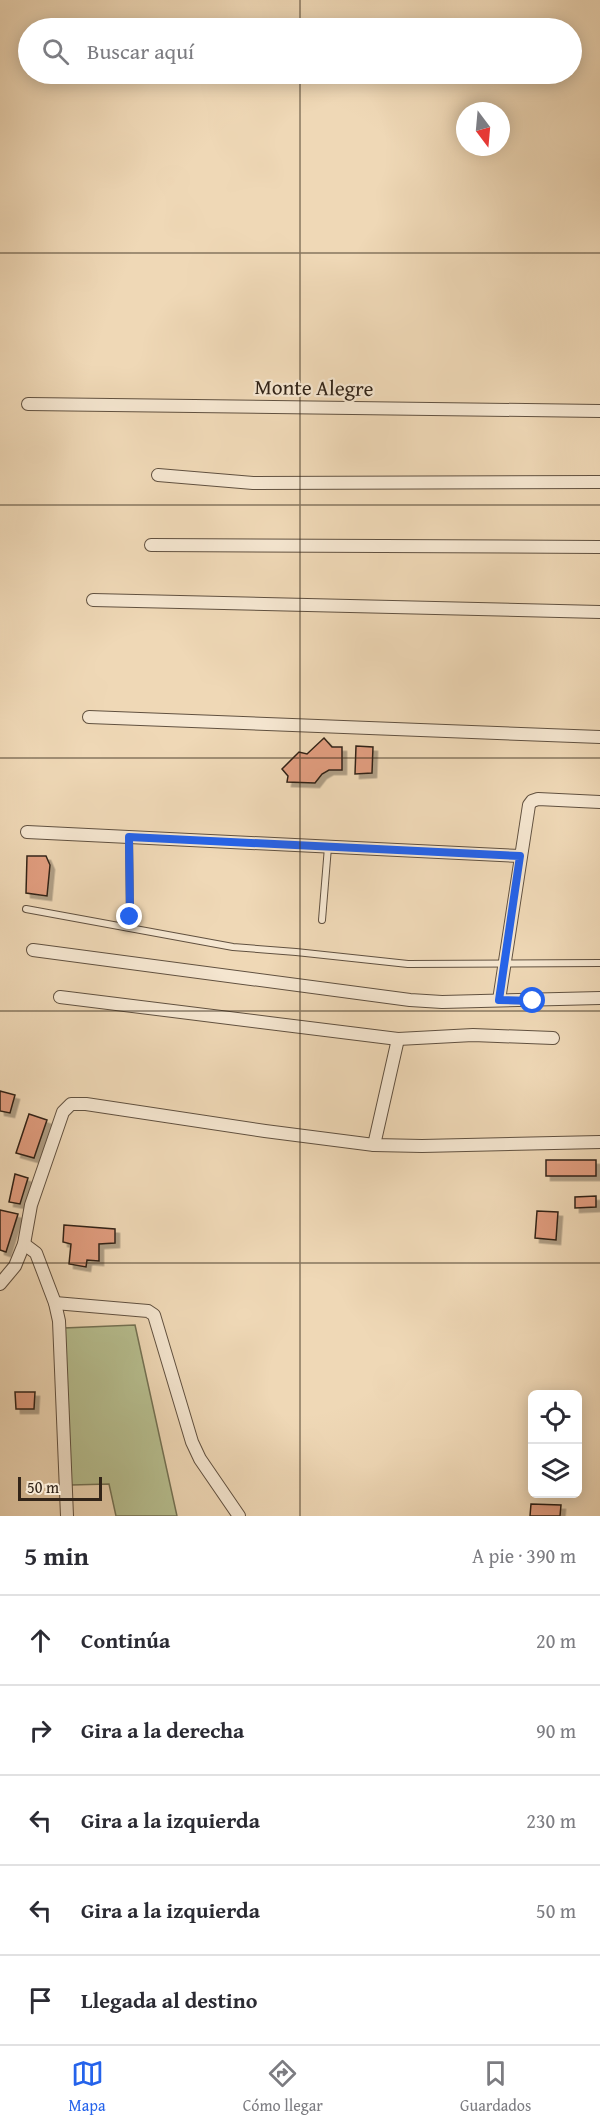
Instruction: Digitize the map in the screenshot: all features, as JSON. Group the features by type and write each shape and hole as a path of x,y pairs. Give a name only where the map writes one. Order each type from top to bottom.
{"street":[{"name":"Monte Alegre","path":"28,404 600,411"},
{"path":"158,475 254,483 600,482"},
{"path":"152,545 600,547"},
{"path":"93,600 600,612"},
{"path":"89,717 600,737"},
{"path":"499,1000 529,805 538,799 600,802"},
{"path":"27,832 520,856"},
{"path":"33,950 410,1000 442,1002 600,998"},
{"path":"60,997 214,1014 345,1034 398,1039 473,1035 554,1038"},
{"path":"374,1145 398,1039"},
{"path":"0,1284 15,1266 24,1244 31,1205 63,1112 71,1104 86,1104 374,1145 600,1142"},
{"path":"24,1244 36,1253 55,1303 59,1321 67,1516"},
{"path":"55,1303 148,1311 153,1315 192,1442 200,1459 239,1516"}],"lane":[{"path":"129,837 130,917"},
{"path":"322,920 328,847"},
{"path":"26,909 233,947 408,964 600,963"}],"green space":[{"path":"135,1325 177,1516 116,1516 109,1484 71,1485 64,1328"}],"building":[{"path":"324,738 332,747 342,747 342,770 329,770 322,774 315,783 287,782 288,776 282,769 299,752 307,754"},
{"path":"356,746 373,747 372,773 355,774"},
{"path":"27,856 46,856 50,865 47,896 26,893"},
{"path":"0,1091 15,1095 10,1113 0,1111"},
{"path":"29,1114 47,1120 34,1158 16,1153"},
{"path":"546,1160 596,1160 596,1176 546,1176"},
{"path":"15,1174 28,1178 20,1204 9,1202"},
{"path":"596,1196 596,1207 575,1208 575,1197"},
{"path":"0,1210 18,1214 6,1252 0,1250"},
{"path":"537,1211 558,1212 556,1240 535,1238"},
{"path":"64,1225 115,1229 115,1243 99,1244 99,1261 87,1260 86,1267 69,1264 71,1244 63,1242"},
{"path":"15,1392 35,1392 34,1409 16,1409"},
{"path":"531,1504 561,1505 560,1516 530,1516"}],"route":[{"path":"130,917 129,837 520,856 499,1000 533,1001"}]}
